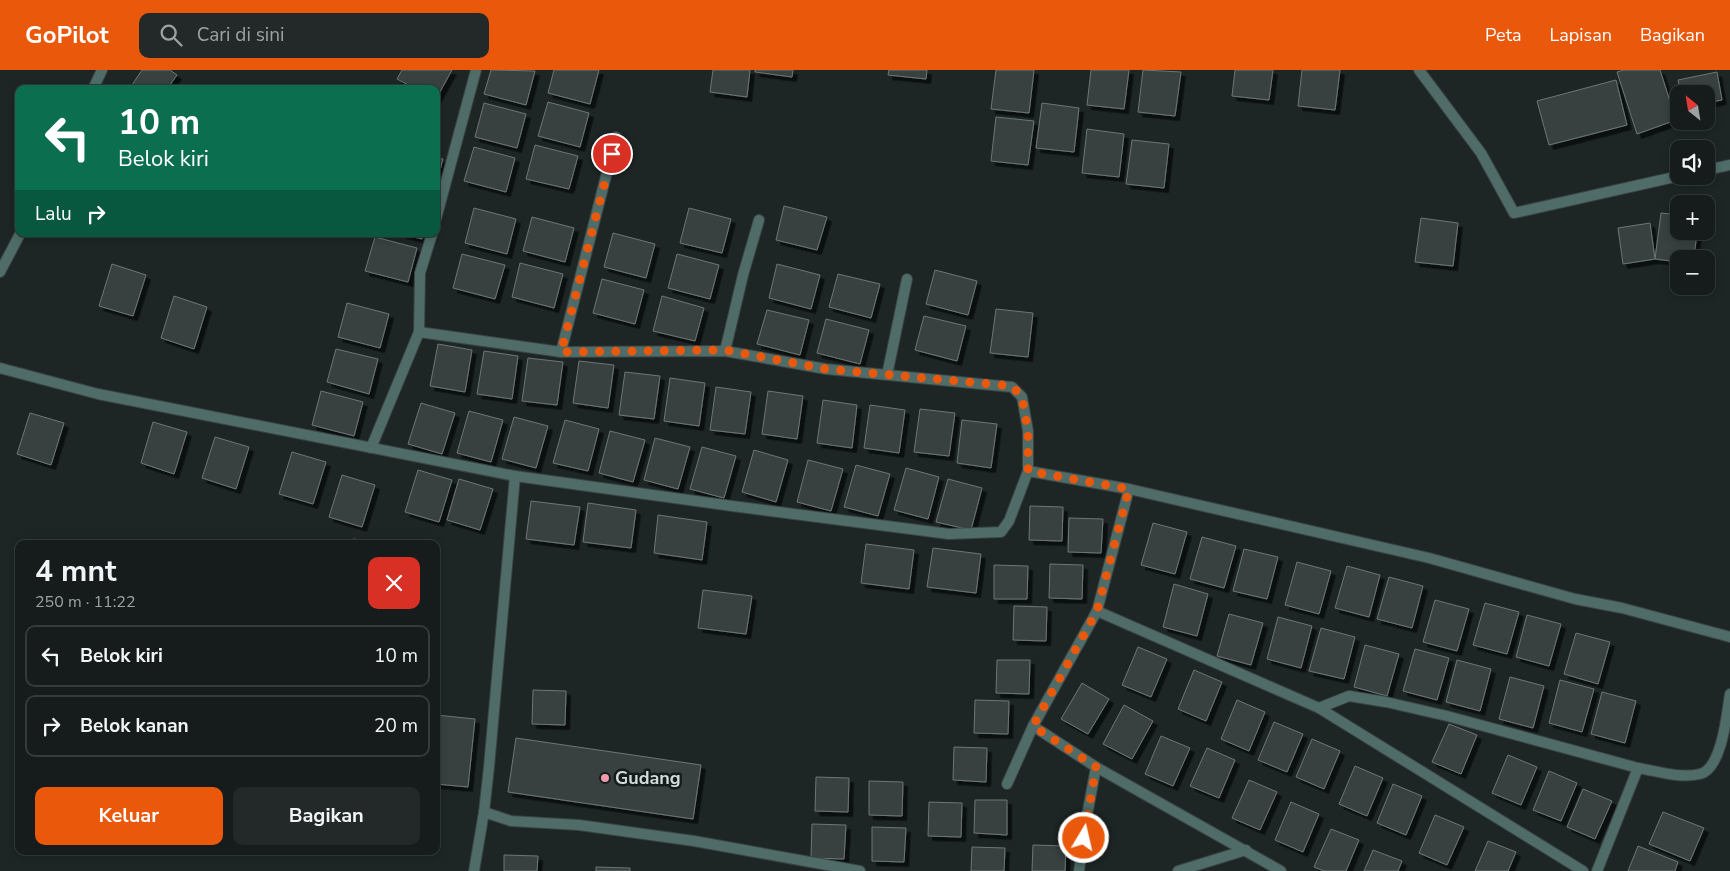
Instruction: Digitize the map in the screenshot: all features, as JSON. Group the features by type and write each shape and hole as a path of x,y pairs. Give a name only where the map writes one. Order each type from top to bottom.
{"street":[{"path":"95,85 102,70"},
{"path":"440,206 476,70"},
{"path":"1419,70 1481,153 1514,213 1670,178"},
{"path":"561,352 616,136"},
{"path":"1715,168 1730,165"},
{"path":"725,350 742,275 759,220"},
{"path":"0,272 18,237"},
{"path":"371,448 419,332 420,273 431,237"},
{"path":"887,375 907,279"},
{"path":"0,368 98,394 515,476 949,534 1001,532 1009,521 1028,471 1028,431 1022,397 1012,386 826,369 725,350 561,352 419,332"},
{"path":"1028,471 1129,489 1429,558 1575,599 1622,608 1730,637"},
{"path":"474,871 489,767 515,476"},
{"path":"1007,784 1033,726 1097,611 1129,489"},
{"path":"1097,611 1319,708 1584,871"},
{"path":"1319,708 1349,696 1386,702 1447,716 1638,768 1681,776 1702,774 1713,765 1727,737 1730,694"},
{"path":"1033,726 1096,767 1281,871"},
{"path":"1079,871 1096,767"},
{"path":"1597,871 1638,768"},
{"path":"484,812 511,821 579,825 694,840 860,871"},
{"path":"1178,871 1246,850"}],"building":[{"path":"142,70 170,70 177,75 170,85 132,85"},
{"path":"402,70 452,70 440,92 440,85 408,85 397,79"},
{"path":"491,70 535,71 526,105 484,94"},
{"path":"554,70 599,70 590,104 548,93"},
{"path":"713,70 750,70 747,97 710,92"},
{"path":"755,70 793,70 792,77 755,72"},
{"path":"889,70 927,70 926,79 888,75"},
{"path":"996,70 1034,70 1029,113 991,109"},
{"path":"1091,70 1129,70 1124,109 1087,105"},
{"path":"1143,70 1181,72 1175,116 1138,112"},
{"path":"1235,70 1273,70 1269,100 1232,96"},
{"path":"1302,70 1340,70 1335,110 1298,106"},
{"path":"1624,70 1660,70 1670,101 1670,122 1637,134 1617,72"},
{"path":"1717,72 1722,100 1715,101 1715,85 1679,85 1678,80"},
{"path":"1616,80 1627,125 1549,145 1537,101"},
{"path":"548,102 589,113 580,147 538,136"},
{"path":"484,103 526,114 517,148 475,137"},
{"path":"1042,103 1079,108 1074,152 1036,148"},
{"path":"996,117 1034,121 1028,165 991,161"},
{"path":"1087,129 1124,134 1119,177 1082,173"},
{"path":"1132,140 1169,144 1164,188 1126,184"},
{"path":"535,145 578,156 569,189 526,179"},
{"path":"474,147 515,158 506,192 464,181"},
{"path":"440,159 443,159 440,170"},
{"path":"784,206 827,217 817,250 776,240"},
{"path":"474,208 516,219 507,254 465,243"},
{"path":"689,208 731,219 722,253 680,243"},
{"path":"1661,213 1670,214 1670,240 1696,240 1695,250 1670,250 1670,261 1655,259"},
{"path":"532,217 574,228 565,262 523,251"},
{"path":"1421,218 1458,223 1453,266 1415,262"},
{"path":"1650,223 1655,259 1623,264 1618,228"},
{"path":"613,233 655,244 646,278 604,267"},
{"path":"375,237 417,248 408,282 365,271"},
{"path":"462,254 505,265 495,299 453,288"},
{"path":"677,254 719,265 710,299 668,288"},
{"path":"520,263 563,274 554,308 512,297"},
{"path":"112,264 146,275 133,316 99,306"},
{"path":"777,264 820,275 811,309 769,298"},
{"path":"935,270 977,281 968,315 926,304"},
{"path":"838,274 880,284 871,318 829,307"},
{"path":"602,279 644,290 635,324 593,313"},
{"path":"174,296 207,307 194,349 161,338"},
{"path":"662,296 704,308 695,341 653,331"},
{"path":"347,303 389,314 380,348 338,337"},
{"path":"996,309 1033,313 1028,357 990,353"},
{"path":"767,310 809,320 800,355 757,344"},
{"path":"924,316 966,326 957,361 915,350"},
{"path":"826,319 869,330 860,364 817,353"},
{"path":"438,344 472,350 465,392 430,386"},
{"path":"336,349 378,359 369,394 327,382"},
{"path":"484,351 518,356 512,399 477,394"},
{"path":"528,358 563,362 557,405 522,401"},
{"path":"579,361 614,365 608,408 573,403"},
{"path":"625,372 660,376 654,419 619,415"},
{"path":"670,378 705,383 699,426 664,421"},
{"path":"716,387 751,392 745,434 710,430"},
{"path":"321,391 363,402 354,436 312,425"},
{"path":"768,391 803,396 797,439 762,434"},
{"path":"823,400 857,405 852,448 817,443"},
{"path":"421,403 455,413 442,454 408,444"},
{"path":"870,405 905,410 899,453 864,448"},
{"path":"920,409 955,413 949,456 914,452"},
{"path":"469,411 503,420 491,462 457,453"},
{"path":"30,413 64,423 51,465 17,454"},
{"path":"514,417 548,426 536,468 502,459"},
{"path":"565,420 599,429 588,471 553,463"},
{"path":"962,420 997,424 991,468 957,463"},
{"path":"153,422 187,432 174,474 141,463"},
{"path":"610,431 645,440 633,482 599,473"},
{"path":"215,437 249,447 236,489 202,478"},
{"path":"655,438 690,447 678,489 644,480"},
{"path":"702,447 736,456 724,498 690,489"},
{"path":"754,450 788,460 776,502 742,492"},
{"path":"292,452 326,462 313,504 279,494"},
{"path":"808,460 843,469 831,511 797,502"},
{"path":"856,465 890,474 878,516 844,507"},
{"path":"906,468 939,477 928,519 894,510"},
{"path":"418,470 452,480 439,522 405,512"},
{"path":"342,475 375,485 362,527 329,517"},
{"path":"459,479 493,489 480,530 447,520"},
{"path":"948,479 982,488 971,530 936,522"},
{"path":"531,501 580,507 574,545 526,539"},
{"path":"588,503 636,510 631,548 583,542"},
{"path":"1030,506 1063,507 1062,541 1029,540"},
{"path":"658,515 707,522 702,560 654,553"},
{"path":"1069,518 1103,519 1101,553 1068,552"},
{"path":"1153,523 1187,532 1175,574 1141,565"},
{"path":"1202,537 1236,546 1224,588 1190,579"},
{"path":"866,544 914,550 909,589 861,583"},
{"path":"933,548 981,554 976,593 927,587"},
{"path":"1244,549 1278,557 1267,599 1233,591"},
{"path":"1297,562 1331,571 1319,614 1285,605"},
{"path":"1050,564 1083,565 1082,599 1049,598"},
{"path":"994,565 1028,566 1027,599 994,599"},
{"path":"1347,566 1380,575 1369,617 1335,608"},
{"path":"1389,577 1423,586 1412,628 1377,619"},
{"path":"1174,584 1208,594 1197,636 1163,627"},
{"path":"703,590 752,596 746,634 698,628"},
{"path":"1435,600 1469,609 1457,651 1423,642"},
{"path":"1485,603 1519,612 1507,654 1473,645"},
{"path":"1014,606 1047,607 1046,641 1013,640"},
{"path":"1229,614 1263,623 1251,665 1217,656"},
{"path":"1527,615 1561,624 1549,666 1516,657"},
{"path":"1278,617 1312,626 1301,668 1267,659"},
{"path":"1321,628 1355,637 1344,679 1309,671"},
{"path":"1576,633 1610,642 1598,684 1564,674"},
{"path":"1365,645 1399,654 1387,696 1354,687"},
{"path":"1138,647 1167,659 1151,697 1122,685"},
{"path":"1415,649 1449,658 1437,700 1403,691"},
{"path":"997,660 1030,660 1029,694 996,693"},
{"path":"1457,660 1491,669 1480,711 1446,702"},
{"path":"1194,670 1222,682 1206,721 1178,709"},
{"path":"1510,677 1544,686 1533,728 1499,719"},
{"path":"1560,680 1594,689 1582,732 1549,723"},
{"path":"1082,683 1109,699 1088,734 1061,719"},
{"path":"533,690 566,691 565,725 532,724"},
{"path":"1602,692 1636,701 1625,743 1591,734"},
{"path":"975,700 1009,701 1008,734 974,733"},
{"path":"1237,700 1265,712 1249,751 1221,739"},
{"path":"1124,705 1153,721 1132,759 1103,744"},
{"path":"440,715 475,719 468,787 440,784"},
{"path":"1274,722 1303,734 1287,772 1258,760"},
{"path":"1449,724 1477,735 1461,774 1432,762"},
{"path":"1161,736 1190,748 1173,786 1145,774"},
{"name":"Gudang","path":"516,738 701,765 693,819 508,792"},
{"path":"1312,739 1340,751 1324,789 1296,777"},
{"path":"954,747 987,748 986,782 953,780"},
{"path":"1207,748 1235,760 1219,798 1190,786"},
{"path":"1508,755 1537,767 1521,805 1492,793"},
{"path":"1355,766 1383,778 1367,816 1339,804"},
{"path":"1549,771 1577,783 1561,821 1533,810"},
{"path":"816,777 849,778 848,812 815,811"},
{"path":"1249,780 1277,792 1260,830 1232,818"},
{"path":"869,781 903,782 902,816 869,815"},
{"path":"1393,784 1422,796 1406,835 1377,823"},
{"path":"1583,789 1612,801 1595,839 1567,827"},
{"path":"975,800 1007,800 1007,835 974,833"},
{"path":"929,802 962,803 961,837 928,836"},
{"path":"1291,802 1319,814 1303,852 1275,840"},
{"path":"1663,812 1704,828 1690,861 1649,844"},
{"path":"1435,815 1464,827 1447,865 1419,853"},
{"path":"812,824 846,825 844,859 811,858"},
{"path":"872,827 906,828 904,862 872,861"},
{"path":"1331,829 1359,840 1346,871 1324,871 1314,867"},
{"path":"1488,841 1516,852 1508,871 1475,871"},
{"path":"1033,845 1066,846 1065,871 1032,871"},
{"path":"1638,846 1678,862 1675,871 1628,871"},
{"path":"972,847 1005,848 1004,871 971,871"},
{"path":"1373,850 1402,861 1398,871 1364,871"},
{"path":"504,855 538,856 537,871 504,871"},
{"path":"596,867 630,868 630,871 596,871"}],"place":[{"name":"Gudang","path":"605,778"}],"route":[{"path":"612,154 561,352 725,350 826,369 1012,386 1022,397 1028,431 1028,471 1129,489 1097,611 1033,726 1096,767 1084,838"}]}
